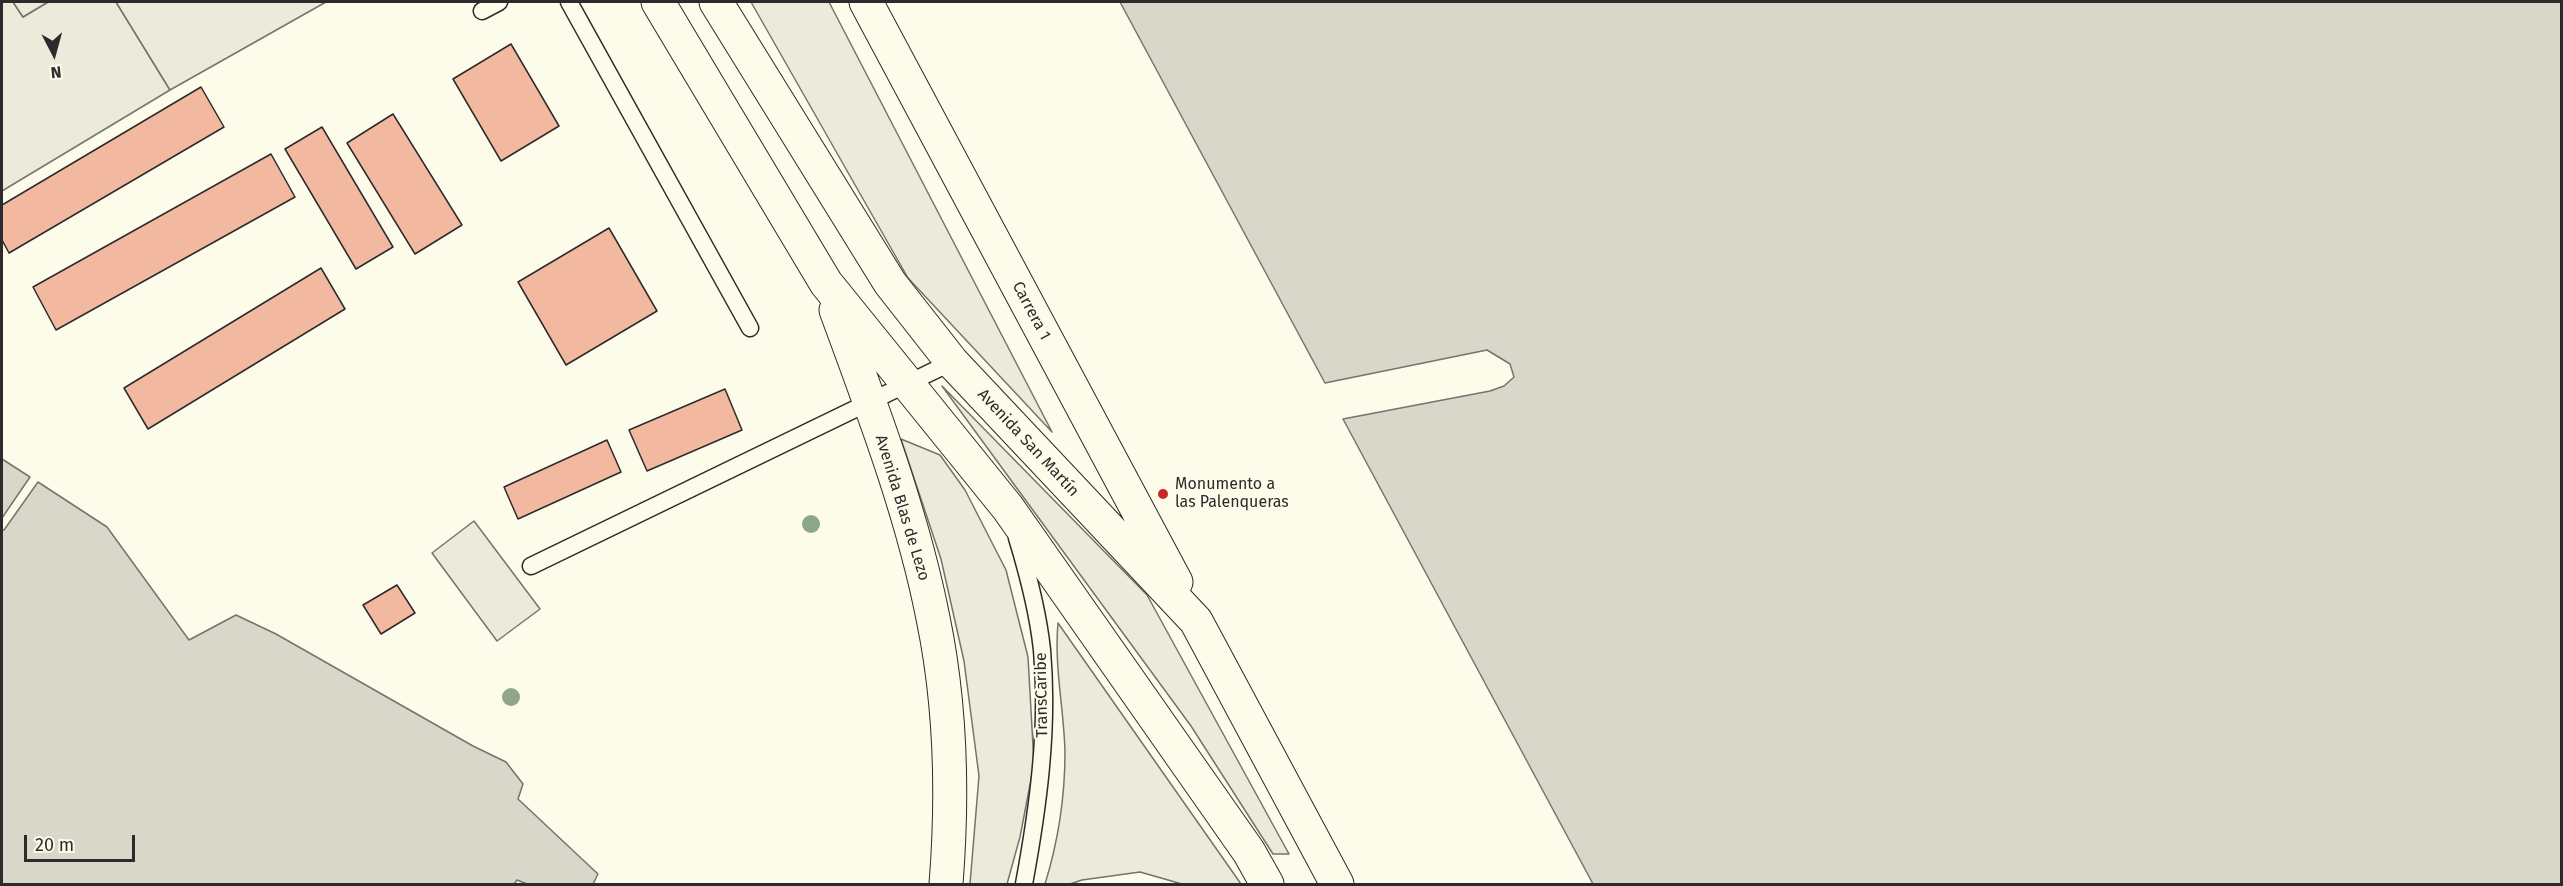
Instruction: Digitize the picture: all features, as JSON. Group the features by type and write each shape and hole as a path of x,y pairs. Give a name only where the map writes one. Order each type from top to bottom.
{"main road":[{"path":"658,2 826,283 1008,508 1236,833 1267,885"},
{"name":"Avenida San Martín","path":"716,2 890,283 952,362 1196,621 1337,885"},
{"name":"Carrera 1","path":"866,2 1196,621"},
{"name":"Avenida Blas de Lezo","path":"826,283 870,402 913,531 933,619 944,695 951,780 945,878"}],"lane":[{"path":"482,11 499,2"},
{"path":"569,2 750,328"},
{"path":"531,566 952,362"},
{"name":"TransCaribe","path":"1008,508 1030,582 1042,650 1043,742 1037,813 1024,885"}],"shaded area":[{"path":"2,2 13,2 23,17 48,2 116,2 170,90 2,191"},
{"path":"13,2 48,2 23,17"},
{"path":"116,2 326,2 170,90"},
{"path":"751,2 829,2 1052,432 908,278"},
{"path":"1120,2 2561,2 2561,884 1593,884 1343,419 1490,391 1504,386 1514,377 1510,364 1487,350 1325,383"},
{"path":"942,386 1147,595 1289,854 1273,854 1191,726"},
{"path":"901,439 940,455 965,490 1006,570 1028,657 1034,764 1020,837 1007,884 970,884 979,776 964,661 941,559"},
{"path":"2,459 30,477 2,518"},
{"path":"38,482 107,527 189,640 236,615 276,634 473,746 506,762 523,784 518,799 598,874 593,884 527,884 517,880 514,884 2,884 2,530"},
{"path":"474,521 540,609 497,641 432,553"},
{"path":"1058,623 1241,884 1182,884 1140,872 1082,880 1070,884 1045,884 1060,819 1065,769 1057,656"}],"building":[{"path":"511,44 559,126 501,161 453,79"},
{"path":"201,87 224,127 9,253 2,240 2,205"},
{"path":"393,114 462,225 415,254 347,143"},
{"path":"322,127 393,247 356,269 285,149"},
{"path":"271,154 295,197 56,330 33,287"},
{"path":"609,228 657,311 566,365 518,282"},
{"path":"321,268 345,309 148,429 124,388"},
{"path":"725,389 742,430 647,471 629,430"},
{"path":"607,440 621,472 518,519 504,487"},
{"path":"397,585 415,613 381,634 363,605"}],"place":[{"name":"Monumento a las Palenqueras","path":"1163,494"}]}
